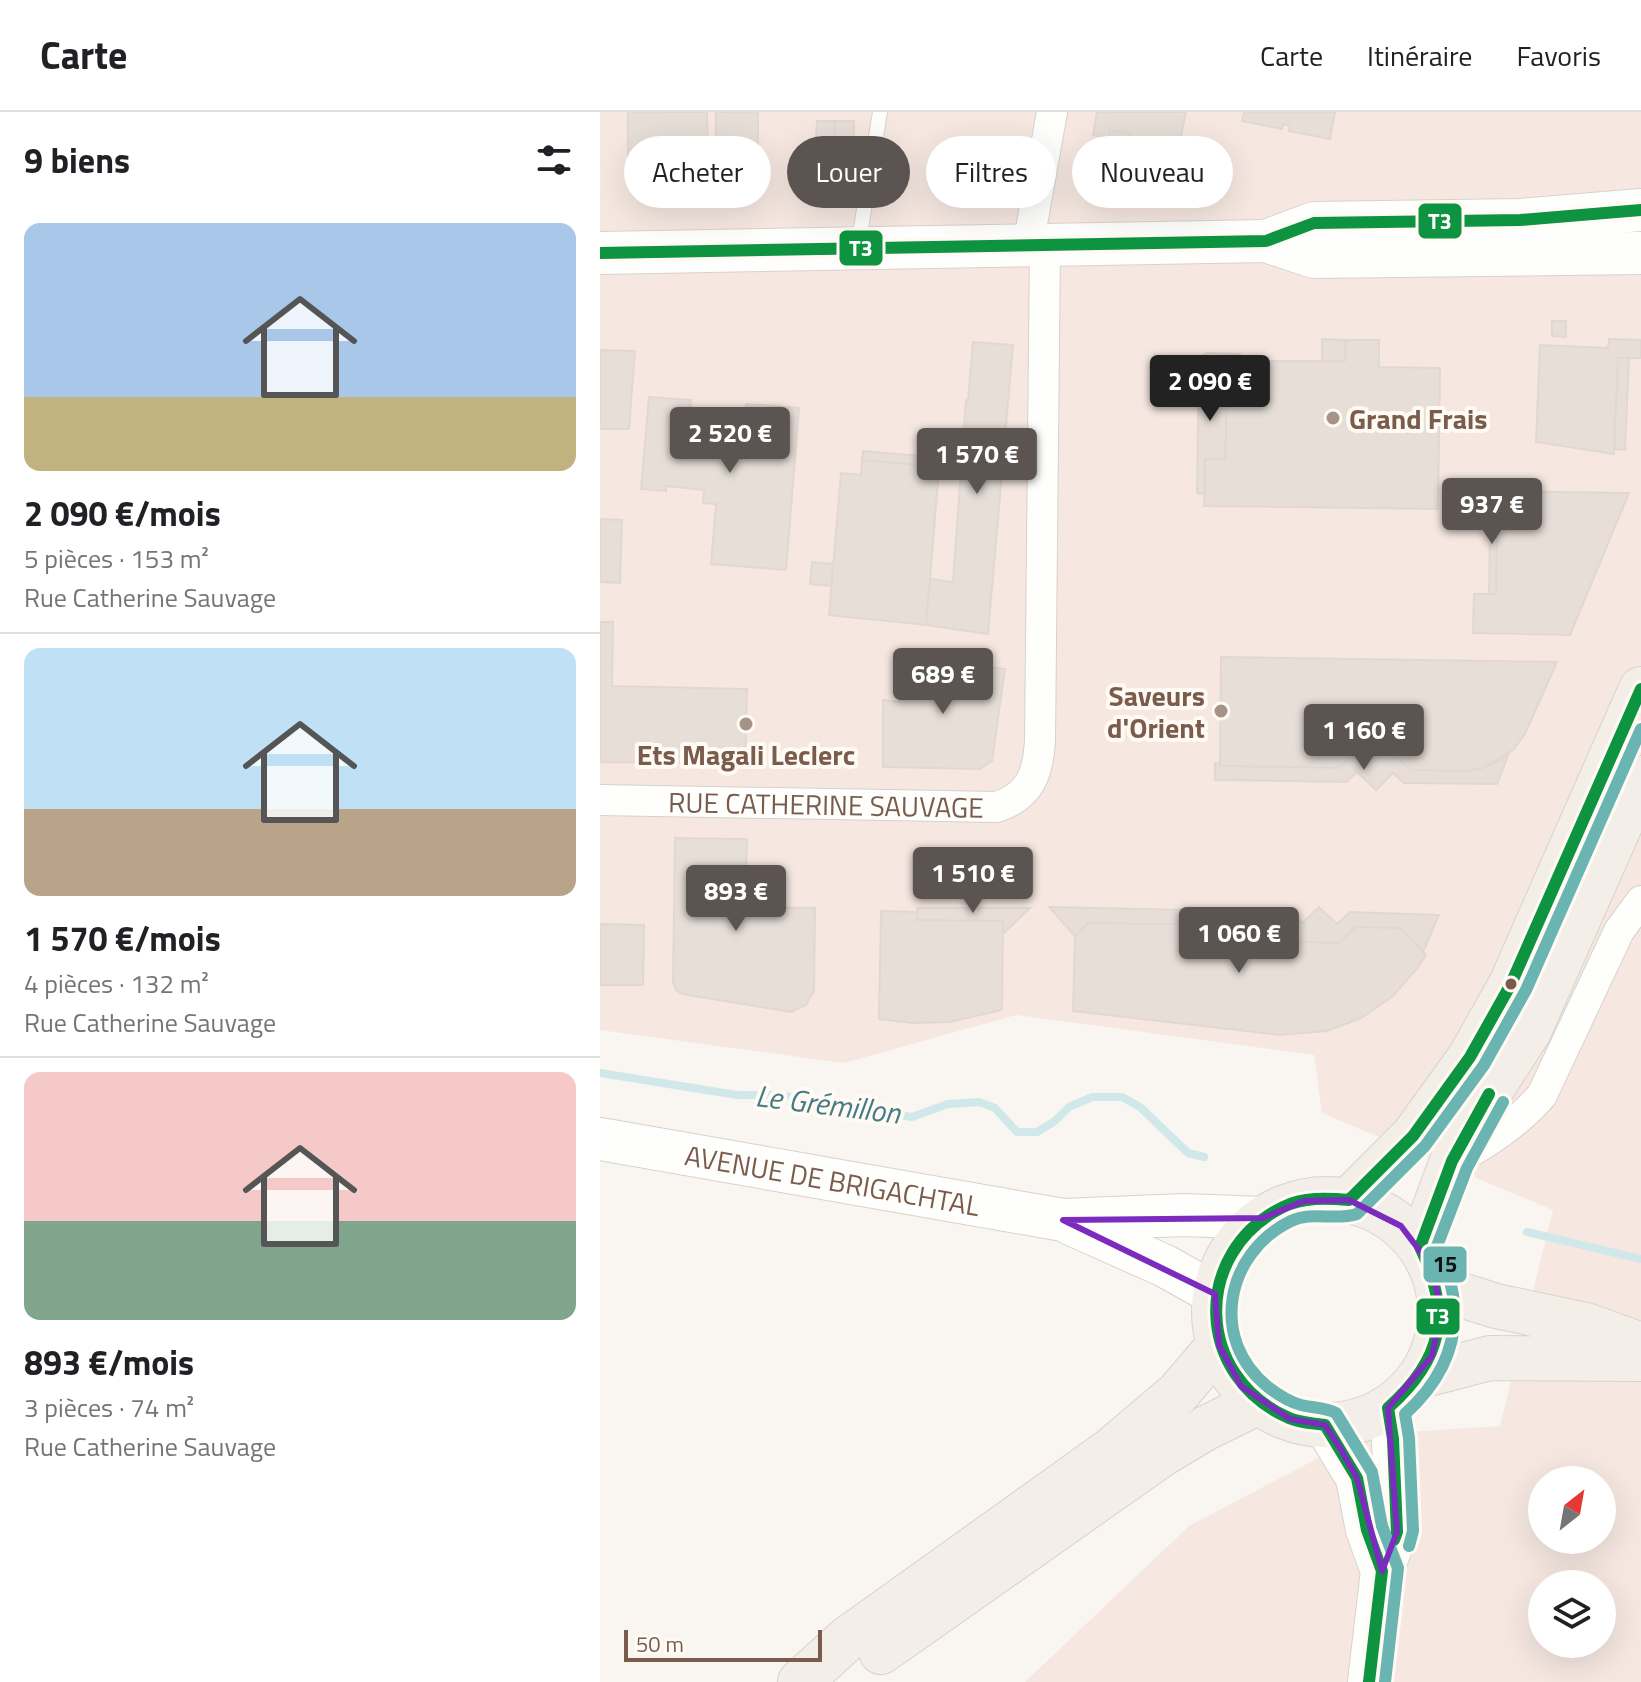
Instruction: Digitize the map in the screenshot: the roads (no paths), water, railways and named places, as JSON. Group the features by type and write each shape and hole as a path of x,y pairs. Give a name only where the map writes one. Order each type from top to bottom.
{"main road":[{"path":"1349,1200 1413,1136 1470,1057 1511,984 1641,689"},
{"path":"1420,1247 1452,1161 1475,1115 1529,1031 1641,778"},
{"path":"1327,1198 1349,1200 1377,1210 1401,1226 1420,1247 1432,1267 1439,1288 1439,1334 1421,1376 1406,1394 1388,1408 1347,1423 1325,1425 1290,1419 1259,1402 1241,1386 1228,1367 1214,1320 1215,1294 1231,1251 1263,1218 1283,1207 1304,1201 1327,1198"},
{"path":"1439,1288 1496,1306 1586,1325 1641,1345"},
{"path":"800,1682 847,1639 1120,1443 1178,1393 1219,1345"},
{"path":"1421,1376 1490,1358 1641,1359"},
{"path":"831,1682 863,1665 1161,1455 1259,1402"}],"street":[{"name":"RUE CATHERINE SAUVAGE","path":"600,800 997,807 1020,796 1030,786 1036,776 1040,741 1036,246 1052,112"},
{"path":"600,253 1266,241 1314,223 1520,220 1641,210"},
{"path":"1266,241 1314,257 1641,253"},
{"path":"1452,1161 1470,1152 1531,1108 1542,1095 1619,931 1641,901"},
{"name":"AVENUE DE BRIGACHTAL","path":"600,1139 1063,1220 1184,1215 1263,1218"},
{"name":"AVENUE DE BRIGACHTAL","path":"1063,1220 1165,1266 1215,1294"},
{"path":"1369,1682 1382,1571 1397,1532 1393,1439 1388,1408"},
{"path":"1325,1425 1357,1478 1367,1530 1382,1571"}],"lane":[{"path":"857,250 880,112"}],"waterway":[{"name":"Le Grémillon","path":"600,1073 737,1095 779,1095 912,1117 948,1104 979,1102 995,1108 1017,1132 1037,1132 1055,1121 1069,1107 1092,1097 1122,1097 1140,1107 1188,1153 1204,1157"},
{"name":"Le Grémillon","path":"1527,1232 1641,1259"}],"place":[{"name":"Grand Frais","path":"1333,418"},
{"name":"Saveurs d'Orient","path":"1221,711"},
{"name":"Ets Magali Leclerc","path":"746,724"}]}
